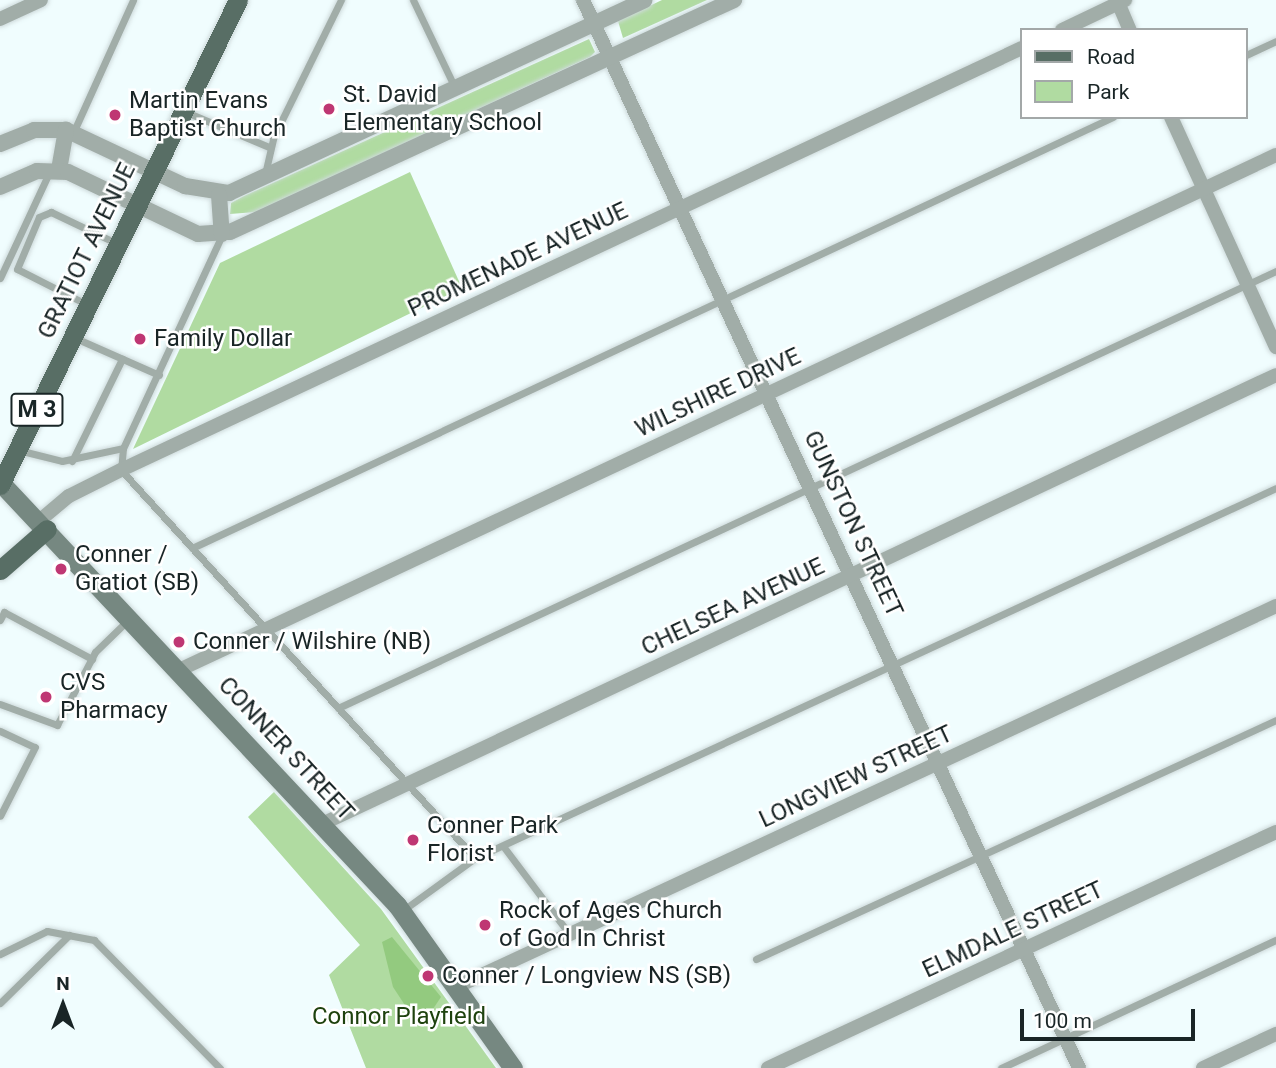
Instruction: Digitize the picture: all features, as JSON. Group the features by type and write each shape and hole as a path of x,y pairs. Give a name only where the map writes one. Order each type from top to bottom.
{"main road":[{"name":"GRATIOT AVENUE","path":"0,484 238,0"},
{"name":"CONNER STREET","path":"0,484 43,525 401,911 513,1068"},
{"path":"0,570 43,525"}],"street":[{"path":"0,19 41,0"},
{"name":"GUNSTON STREET","path":"583,0 983,853 1079,1068"},
{"path":"0,144 34,131 70,132 153,170 219,195 644,0"},
{"path":"0,187 54,170 198,234 222,234 734,0"},
{"path":"1066,28 1120,1 1129,28"},
{"name":"PROMENADE AVENUE","path":"43,525 69,496 121,470 1020,49"},
{"path":"1172,119 1276,347"},
{"path":"54,170 70,132"},
{"name":"WILSHIRE DRIVE","path":"179,670 1276,155"},
{"path":"219,195 222,234"},
{"name":"CHELSEA AVENUE","path":"322,824 1276,375"},
{"name":"LONGVIEW STREET","path":"456,988 1276,606"},
{"name":"ELMDALE STREET","path":"768,1068 1276,832"},
{"path":"1203,1068 1276,1034"}],"lane":[{"path":"70,132 133,0"},
{"path":"265,176 269,147 341,0"},
{"path":"412,0 455,88"},
{"path":"1248,54 1276,41"},
{"path":"183,111 269,147"},
{"path":"192,548 1109,119"},
{"path":"0,278 54,170"},
{"path":"89,305 17,269 39,218 51,212 118,245"},
{"path":"222,234 123,448 121,470 475,858"},
{"path":"338,708 1276,271"},
{"path":"73,337 159,375"},
{"path":"72,461 122,359"},
{"path":"17,450 72,461 123,448"},
{"path":"401,911 475,858 894,668 1276,488"},
{"path":"0,620 4,612 92,659"},
{"path":"0,704 57,725 92,659 130,619"},
{"path":"756,959 1276,720"},
{"path":"0,731 35,747 0,816"},
{"path":"503,846 570,935"},
{"path":"0,954 47,930 94,940 220,1068"},
{"path":"0,1003 69,935"},
{"path":"1001,1068 1276,940"}],"green space":[{"path":"662,0 707,0 623,38 618,21"},
{"path":"589,39 595,52 590,57 256,212 230,214 231,203 244,196"},
{"path":"410,172 462,288 133,449 220,263"},
{"name":"Connor Playfield","path":"274,792 381,909 496,1068 366,1068 329,975 360,945 248,817"},
{"path":"392,937 441,997 425,1021 414,1019 393,987 382,942"}],"place":[{"name":"St. David Elementary School","path":"329,109"},
{"name":"Martin Evans Baptist Church","path":"115,115"},
{"name":"Family Dollar","path":"140,339"},
{"name":"Conner / Gratiot (SB)","path":"61,569"},
{"name":"Conner / Wilshire (NB)","path":"179,642"},
{"name":"CVS Pharmacy","path":"46,697"},
{"name":"Conner Park Florist","path":"413,840"},
{"name":"Rock of Ages Church of God In Christ","path":"485,925"},
{"name":"Conner / Longview NS (SB)","path":"428,976"}]}
